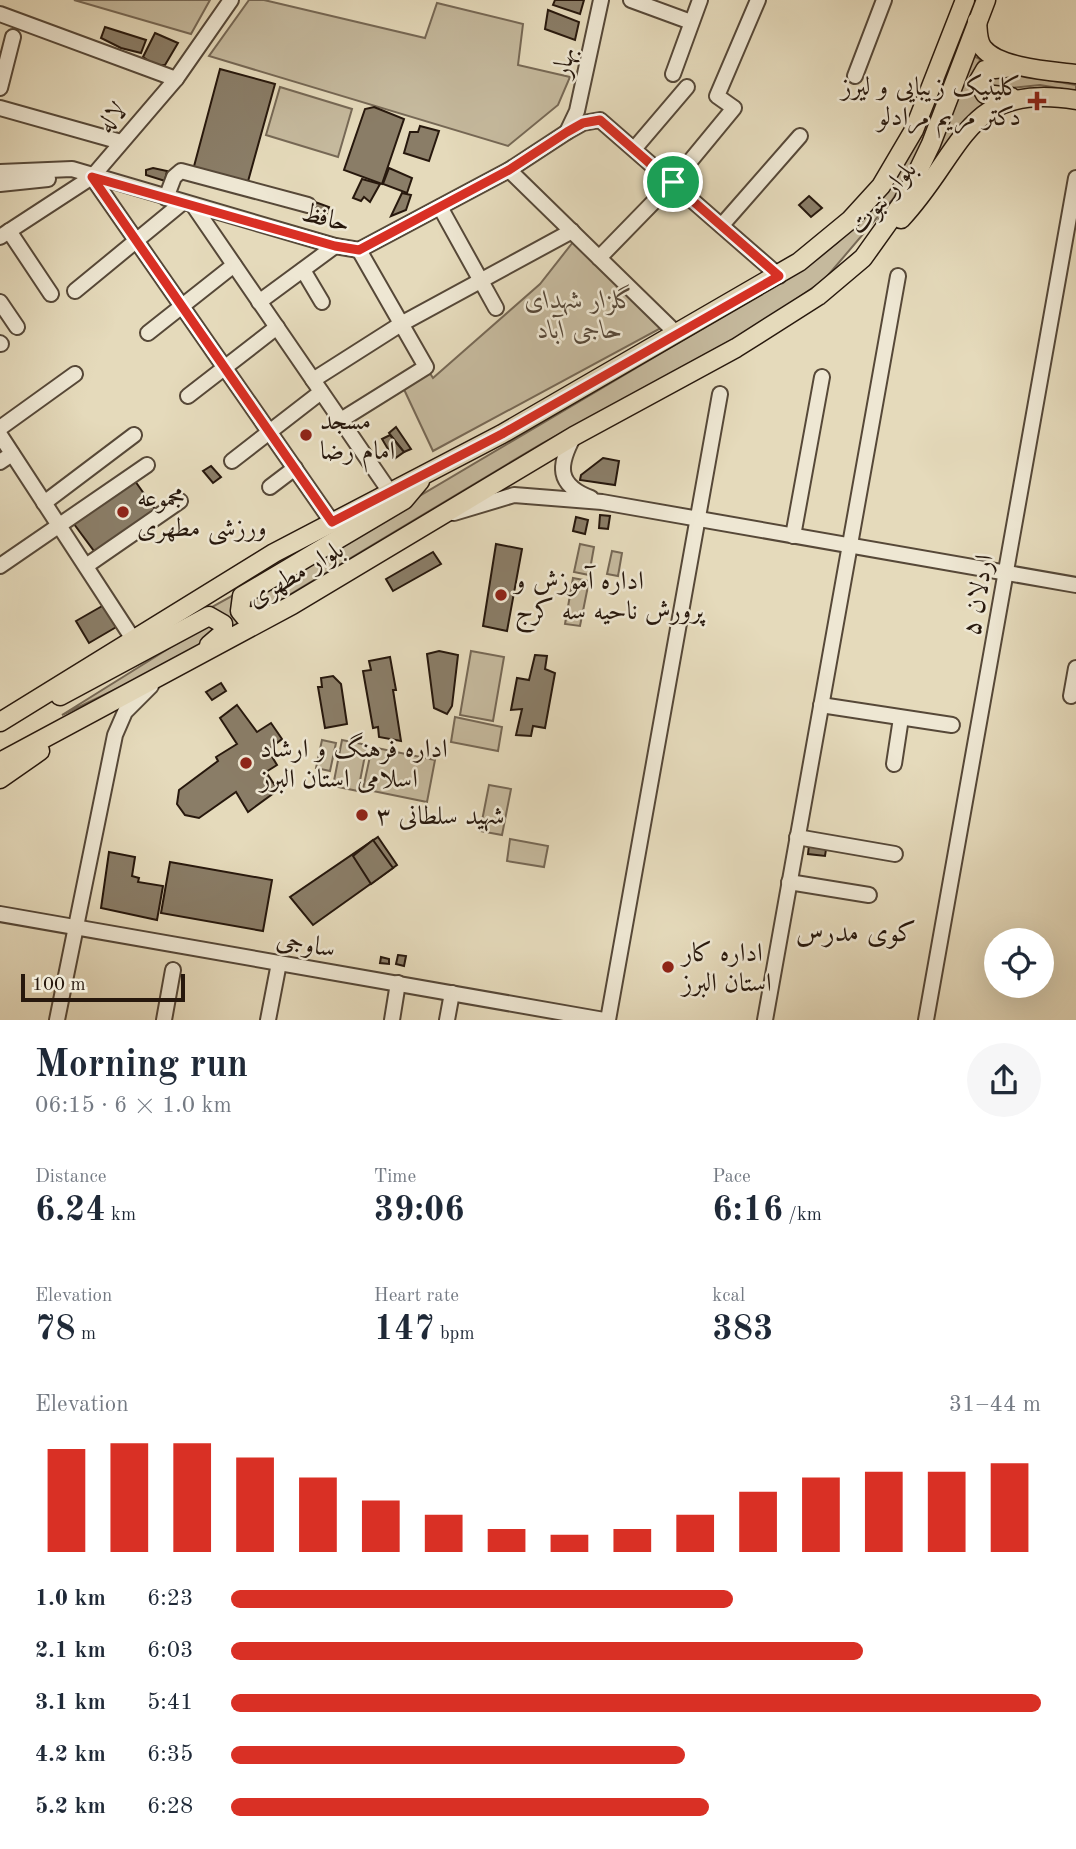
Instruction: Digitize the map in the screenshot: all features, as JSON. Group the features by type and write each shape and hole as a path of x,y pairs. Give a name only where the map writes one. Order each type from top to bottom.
{"main road":[{"name":"بلوار مطهری","path":"0,723 133,639 332,522 427,473 779,276 850,220 881,186 914,130 965,0"},
{"name":"بلوار مطهری","path":"0,762 292,606 574,436 736,348 818,296 863,258 903,202 925,156 986,0"},
{"path":"976,20 979,41 984,50 1021,66"},
{"path":"1016,98 989,96 981,91 978,82 985,70 1021,66 1076,74"},
{"name":"بلوار نبوت","path":"863,258 918,201 974,124 994,107 1016,98 1046,95 1076,100"},
{"path":"292,606 251,618 240,611 242,596 404,500 427,473"},
{"path":"0,723 121,665 201,619 209,616 223,624 220,638 185,660 175,670"},
{"path":"0,779 44,748 64,728"}],"street":[{"name":"لاله","path":"4,234 92,177 176,79 231,0"},
{"name":"بهار","path":"567,132 577,111 601,0"},
{"path":"631,0 691,22"},
{"path":"673,74 700,0"},
{"path":"599,258 673,182 734,108 717,96 758,0"},
{"path":"855,76 884,0"},
{"path":"0,14 176,79"},
{"path":"0,88 2,63 13,37"},
{"path":"687,87 635,148 779,276"},
{"path":"0,108 121,142"},
{"name":"حافظ","path":"0,172 72,169 335,246 359,250 509,170 583,123 600,120 635,148"},
{"path":"722,225 800,136"},
{"path":"166,198 174,177 181,170 308,205"},
{"path":"509,170 677,334"},
{"path":"0,184 92,177 332,522"},
{"name":"اردلان ۵","path":"926,1020 1076,178"},
{"path":"75,291 136,241 188,204 234,265 390,492"},
{"path":"440,207 496,308"},
{"path":"232,461 317,386 401,324 572,231"},
{"path":"4,234 51,294"},
{"path":"259,302 335,246"},
{"path":"341,420 426,367 359,250"},
{"path":"148,333 234,265"},
{"path":"303,270 322,302"},
{"path":"765,1020 898,276"},
{"path":"0,302 17,327"},
{"path":"188,396 277,327"},
{"path":"0,428 75,374"},
{"path":"793,536 822,377"},
{"path":"606,1020 720,394"},
{"path":"0,435 6,458 44,503 133,639"},
{"path":"44,503 134,435"},
{"path":"574,436 562,457 564,476 581,494 602,502"},
{"path":"0,566 147,466"},
{"path":"270,487 295,468"},
{"path":"441,517 514,495 602,502 1076,585"},
{"path":"86,566 180,501"},
{"path":"1072,696 1076,668"},
{"path":"57,1020 115,736 125,712 156,681"},
{"path":"821,705 952,724"},
{"path":"90,713 103,712 111,718 115,736"},
{"path":"894,764 901,718"},
{"path":"797,837 895,854"},
{"path":"789,883 869,895"},
{"name":"ساوجی","path":"0,914 606,1020"},
{"path":"268,1020 279,963"},
{"path":"164,1020 173,970"},
{"path":"392,1020 398,984"},
{"path":"447,1020 452,993"}],"green space":[{"path":"74,0 210,0 191,34"},
{"path":"249,0 264,0 425,38 437,3 523,24 518,65 570,77 558,105 508,146 209,56"},
{"path":"973,56 980,59 974,92 983,105 925,182"},
{"path":"945,72 949,72 914,163 893,199 824,280 754,328 541,444 269,607 252,608 252,595 800,271 838,242 881,196"},
{"path":"1001,72 1076,85 1076,91 1040,85 992,90 988,86 989,75"},
{"path":"280,87 352,109 338,157 266,135"},
{"name":"گلزار شهدای حاجی آباد","path":"577,237 661,328 433,451 401,383 426,367 433,378 540,284"},
{"path":"580,544 594,547 589,575 574,572"},
{"path":"612,551 622,553 618,576 607,574"},
{"path":"573,578 589,581 580,626 565,624"},
{"path":"239,592 236,615 244,627 233,633 201,613"},
{"path":"208,624 214,629 213,637 194,652 62,715"},
{"path":"471,651 504,657 493,721 460,715"},
{"path":"455,717 502,727 498,751 451,742"},
{"path":"322,740 336,743 330,771 316,768"},
{"path":"342,740 367,745 358,791 333,786"},
{"path":"372,747 435,760 427,802 363,789"},
{"path":"489,785 511,789 502,835 480,831"},
{"path":"510,839 548,846 544,867 507,861"}],"building":[{"path":"555,0 584,0 580,14 553,5"},
{"path":"548,10 579,22 575,40 545,29"},
{"path":"105,27 146,40 141,53 121,48 101,38"},
{"path":"155,33 178,43 165,65 155,65 143,57"},
{"path":"220,69 275,84 247,185 193,170"},
{"path":"374,107 404,119 382,184 344,170 365,109"},
{"path":"420,126 439,131 429,161 404,153 410,132 418,132"},
{"path":"153,168 167,171 165,181 146,175 146,170"},
{"path":"389,168 412,178 407,193 383,184"},
{"path":"362,179 380,184 370,202 364,197 361,201 353,198"},
{"path":"402,193 411,195 406,210 391,216"},
{"path":"809,196 822,208 811,217 799,205"},
{"path":"315,202 329,207 323,224 309,216"},
{"path":"396,427 411,449 404,452 389,433"},
{"path":"390,435 404,452 394,459 382,439"},
{"path":"603,458 619,461 615,485 580,480 581,475"},
{"path":"211,466 221,477 213,483 203,471"},
{"path":"135,481 157,512 97,555 74,524"},
{"path":"600,515 610,516 608,529 599,528"},
{"path":"576,517 588,520 585,534 573,531"},
{"path":"496,544 522,549 507,631 483,626"},
{"path":"433,552 441,564 393,591 386,579"},
{"path":"104,605 118,626 89,643 76,621"},
{"path":"439,651 458,655 452,706 447,714 434,708 427,654"},
{"path":"535,655 547,656 545,669 555,673 545,728 533,726 531,736 516,735 522,709 511,710 517,678 529,680"},
{"path":"390,657 401,741 379,737 378,727 373,728 363,671 371,670 369,661"},
{"path":"333,676 341,684 347,724 325,728 318,687 322,687 321,678"},
{"path":"221,683 226,691 212,700 206,692"},
{"name":"اداره فرهنگ و ارشاد اسلامی استان البرز","path":"237,705 257,732 271,723 282,739 268,750 277,765 266,772 278,790 248,812 236,792 199,818 185,815 177,804 179,790 218,761 216,757 237,744 220,718"},
{"path":"378,837 397,865 313,925 290,897"},
{"path":"373,840 393,868 371,884 353,856"},
{"path":"827,843 825,856 808,854 809,845"},
{"path":"109,852 135,857 132,876 139,878 138,882 163,886 157,920 101,908"},
{"path":"170,862 272,880 263,931 161,913"},
{"path":"398,955 406,956 404,966 396,964"},
{"path":"381,957 389,959 389,964 380,963"}],"place":[{"name":"کلینیک زیبایی و لیرز دکتر مریم مرادلو","path":"1037,101"},
{"name":"مسجد امام رضا","path":"306,435"},
{"name":"مجموعه ورزشی مطهری","path":"123,512"},
{"name":"اداره آموزش و پرورش ناحیه سه کرج","path":"501,595"},
{"name":"اداره فرهنگ و ارشاد اسلامی استان البرز","path":"246,763"},
{"name":"شهید سلطانی ۳","path":"362,815"},
{"name":"اداره کار استان البرز","path":"668,967"}],"district":[{"name":"کوی مدرس","path":"856,931"}],"route":[{"path":"592,121 605,122 673,182 779,276 502,434 332,522 92,177 354,250 365,248 509,170 567,132 592,121"}]}
